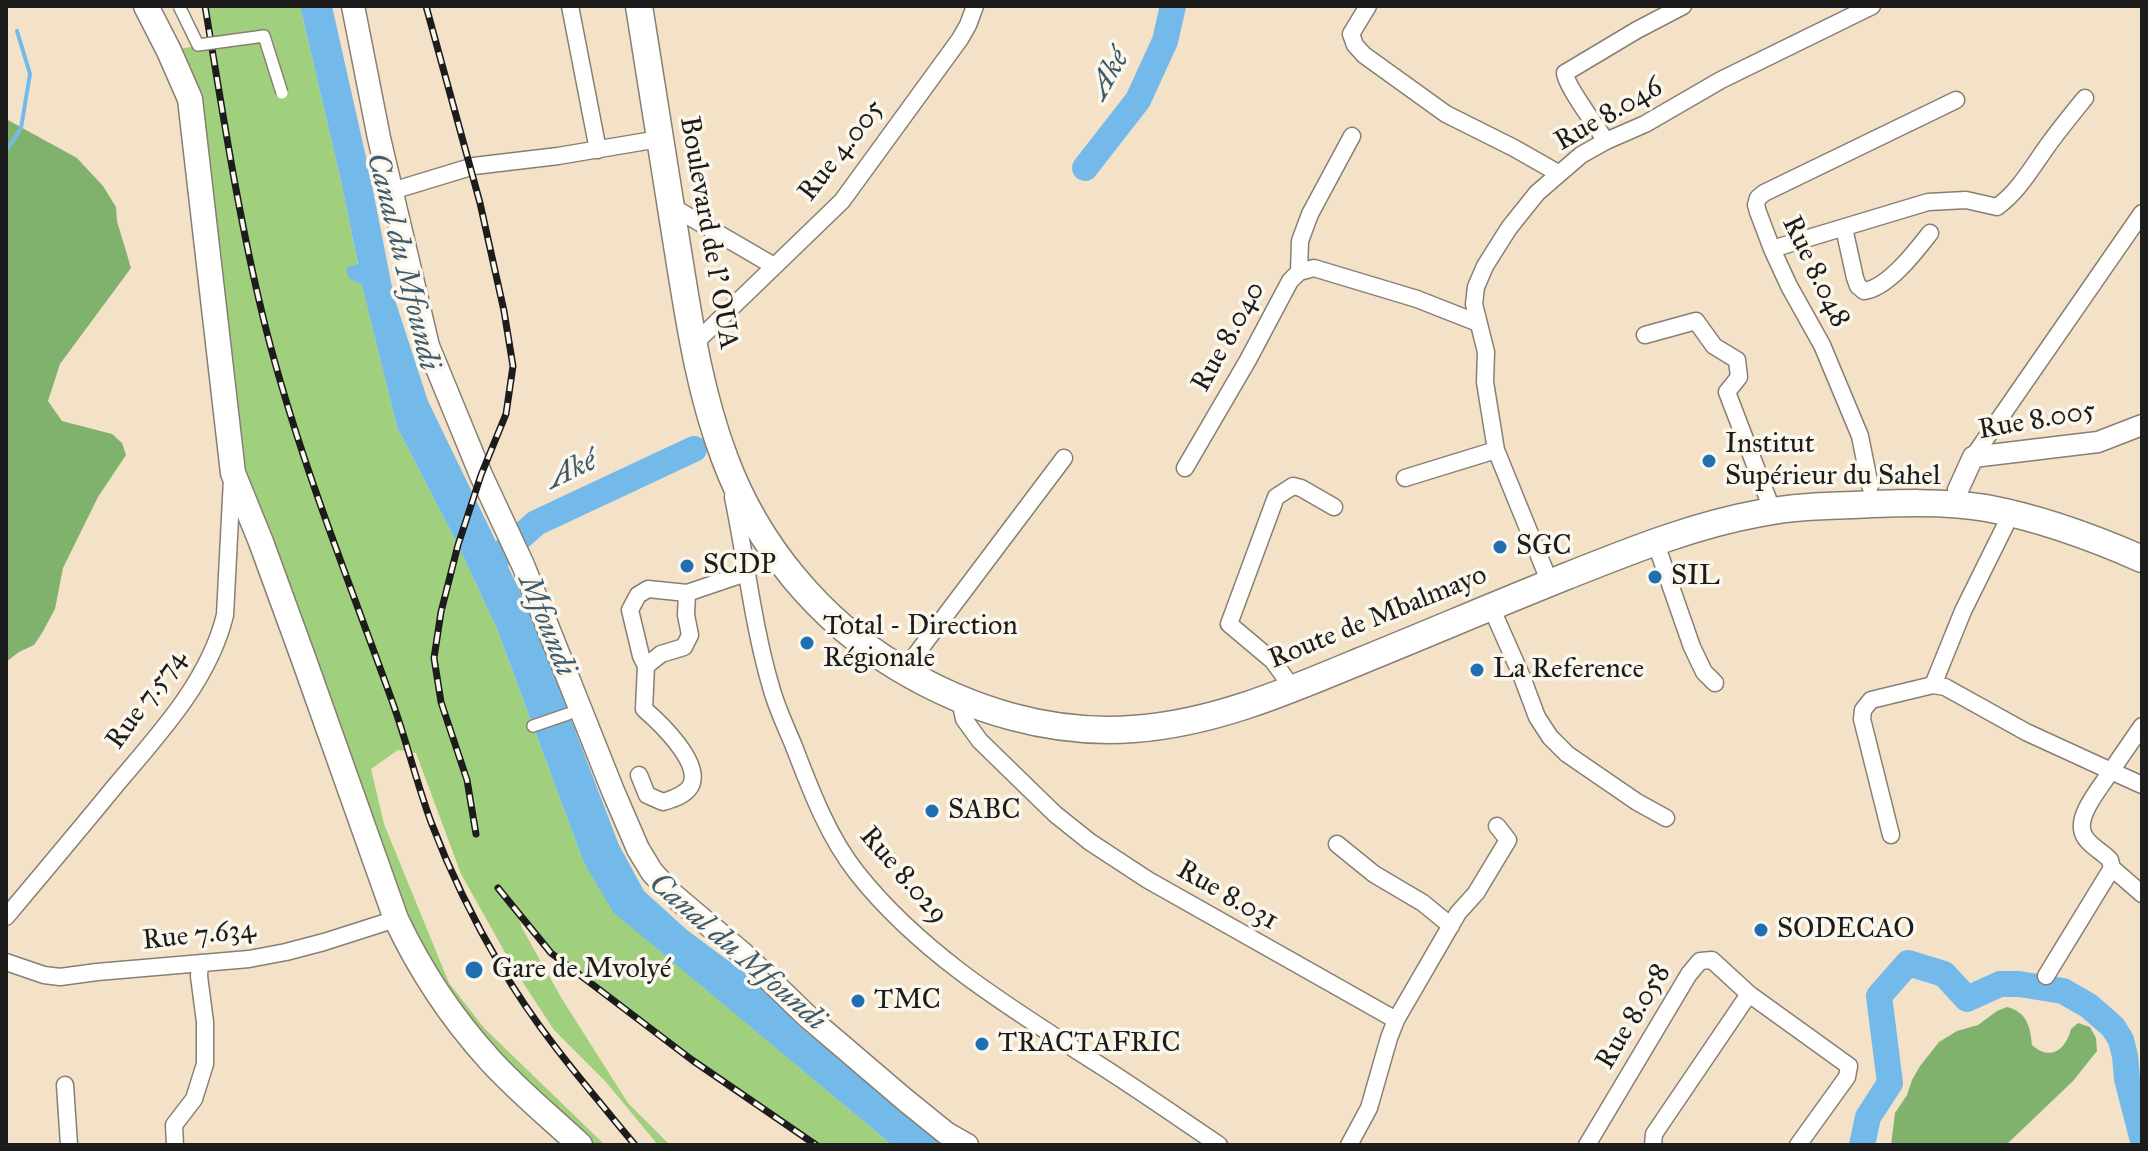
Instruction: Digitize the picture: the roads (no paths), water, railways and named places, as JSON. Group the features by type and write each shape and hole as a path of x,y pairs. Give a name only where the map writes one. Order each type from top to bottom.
{"highway":[{"name":"Boulevard de l' OUA","path":"639,6 694,344 707,405 727,464"},
{"path":"727,464 788,548 841,608 911,661 976,692 1024,706 1099,717 1166,712 1211,704 1286,679 1548,578 1642,534 1768,499 1870,486 1958,490 1996,496 2082,519 2142,543"},
{"name":"Route de Mbalmayo","path":"727,464 759,529 802,587 835,622 889,662 960,700 1021,719 1097,730 1168,725 1209,717 1318,679 1491,607 1548,578 1655,541 1759,513 1805,507 1912,503 1957,505 2011,514 2076,533 2142,559"}],"main road":[{"path":"146,6 190,99 233,473 303,657 396,919 433,984 474,1042 580,1145"},
{"path":"353,6 379,138 428,346 481,475 523,565 626,823 652,872 672,894 743,954 818,1026 946,1133 967,1145"}],"street":[{"path":"179,6 198,45 264,36 282,93"},
{"path":"570,6 598,150"},
{"name":"Rue 4.005","path":"694,344 842,201 960,39 975,6"},
{"path":"1368,6 1351,34 1364,55 1446,114 1558,173"},
{"path":"1606,141 1566,82 1565,73 1682,6"},
{"name":"Rue 8.046","path":"1548,578 1496,450 1485,382 1486,352 1474,304 1476,287 1485,266 1509,228 1537,193 1581,155 1645,124 1721,80 1872,6"},
{"path":"1772,249 1928,202 1966,200 1997,207 2027,176 2085,98"},
{"name":"Rue 8.048","path":"1870,486 1860,436 1822,345 1772,249 1756,205 1764,193 1956,100"},
{"path":"1299,272 1300,241 1310,214 1352,136"},
{"path":"392,191 474,166 659,139"},
{"path":"671,206 774,266"},
{"path":"1973,457 2142,213"},
{"path":"1844,228 1855,278 1864,291 1871,290 1886,279 1912,256 1930,233"},
{"name":"Rue 8.040","path":"1185,468 1290,281 1299,272 1314,268 1417,299 1478,323"},
{"path":"1645,335 1696,321 1714,346 1737,360 1739,377 1727,392 1768,499"},
{"name":"Rue 8.005","path":"1958,490 1973,457 2098,442 2142,425"},
{"path":"1405,478 1496,450"},
{"path":"911,661 1064,458"},
{"name":"Rue 8.029","path":"727,464 746,573 771,687 814,799 856,872 908,927 965,975 1219,1145"},
{"name":"Rue 7.574","path":"6,917 162,730 210,659 225,615 233,473"},
{"path":"1286,679 1273,661 1229,624 1276,497 1293,486 1334,507"},
{"path":"1933,685 1963,611 2011,514"},
{"path":"1655,541 1692,647 1704,672 1715,683"},
{"path":"639,775 647,795 663,802 677,798 689,788 693,778 686,757 672,736 644,709 646,666 630,610 638,595 648,589 687,593 746,573"},
{"path":"646,666 661,654 684,647 690,635 686,615 687,593"},
{"path":"1491,607 1537,717 1550,737 1567,754 1666,818"},
{"path":"1891,835 1862,719 1863,710 1871,700 1933,685 1945,687 2026,732 2142,785"},
{"name":"Rue 8.031","path":"960,700 964,719 980,741 1055,814 1090,842 1189,904 1396,1020"},
{"path":"533,726 568,714"},
{"path":"2142,726 2081,819 2083,834 2110,860 2112,868 2142,894"},
{"path":"1349,1145 1369,1108 1396,1020 1458,913 1476,893 1508,840 1497,826"},
{"path":"1337,844 1374,874 1423,903 1451,926"},
{"path":"2046,976 2112,868"},
{"name":"Rue 7.634","path":"6,962 60,977 249,959 286,952 396,919"},
{"name":"Rue 8.058","path":"1587,1145 1689,974 1700,961 1712,960 1749,994"},
{"path":"175,1145 174,1125 194,1099 205,1064 200,963"},
{"path":"1653,1145 1654,1134 1749,994 1849,1066 1847,1077 1798,1145"},
{"path":"65,1085 69,1145"}],"water":[{"path":"300,6 332,6 394,297 428,401 530,612 619,845 644,891 687,930 765,988 799,1026 943,1145 892,1145 613,912 584,863 497,629 397,427 362,285 349,278 346,268 358,264"}],"waterway":[{"name":"Aké","path":"1085,168 1138,100 1165,41 1173,6"},
{"path":"6,151 21,128 30,74 17,31"},
{"name":"Aké","path":"488,566 536,523 694,449"},
{"name":"Mfoundi","path":"1862,1145 1868,1117 1890,1083 1879,996 1908,963 1944,974 1967,999 2000,984 2019,984 2063,991 2089,1006 2113,1027 2121,1040 2142,1137"}],"railway":[{"path":"205,6 248,249 279,376 431,822 472,914 515,991 564,1059 635,1145"},
{"path":"426,6 480,203 513,366 506,414 481,475 458,545 441,612 434,658 441,702 467,780 476,834"},
{"path":"498,888 551,953 692,1060 816,1145"}],"place":[{"name":"Institut Supérieur du Sahel","path":"1709,461"},
{"name":"SGC","path":"1500,547"},
{"name":"SCDP","path":"687,566"},
{"name":"SIL","path":"1655,577"},
{"name":"Total - Direction Régionale","path":"807,643"},
{"name":"La Reference","path":"1477,670"},
{"name":"SABC","path":"932,811"},
{"name":"SODECAO","path":"1761,930"},
{"name":"Gare de Mvolyé","path":"474,970"},
{"name":"TMC","path":"858,1001"},
{"name":"TRACTAFRIC","path":"982,1044"}],"water label":[{"name":"Canal du Mfoundi","path":"402,262"},
{"name":"Canal du Mfoundi","path":"737,953"}]}
